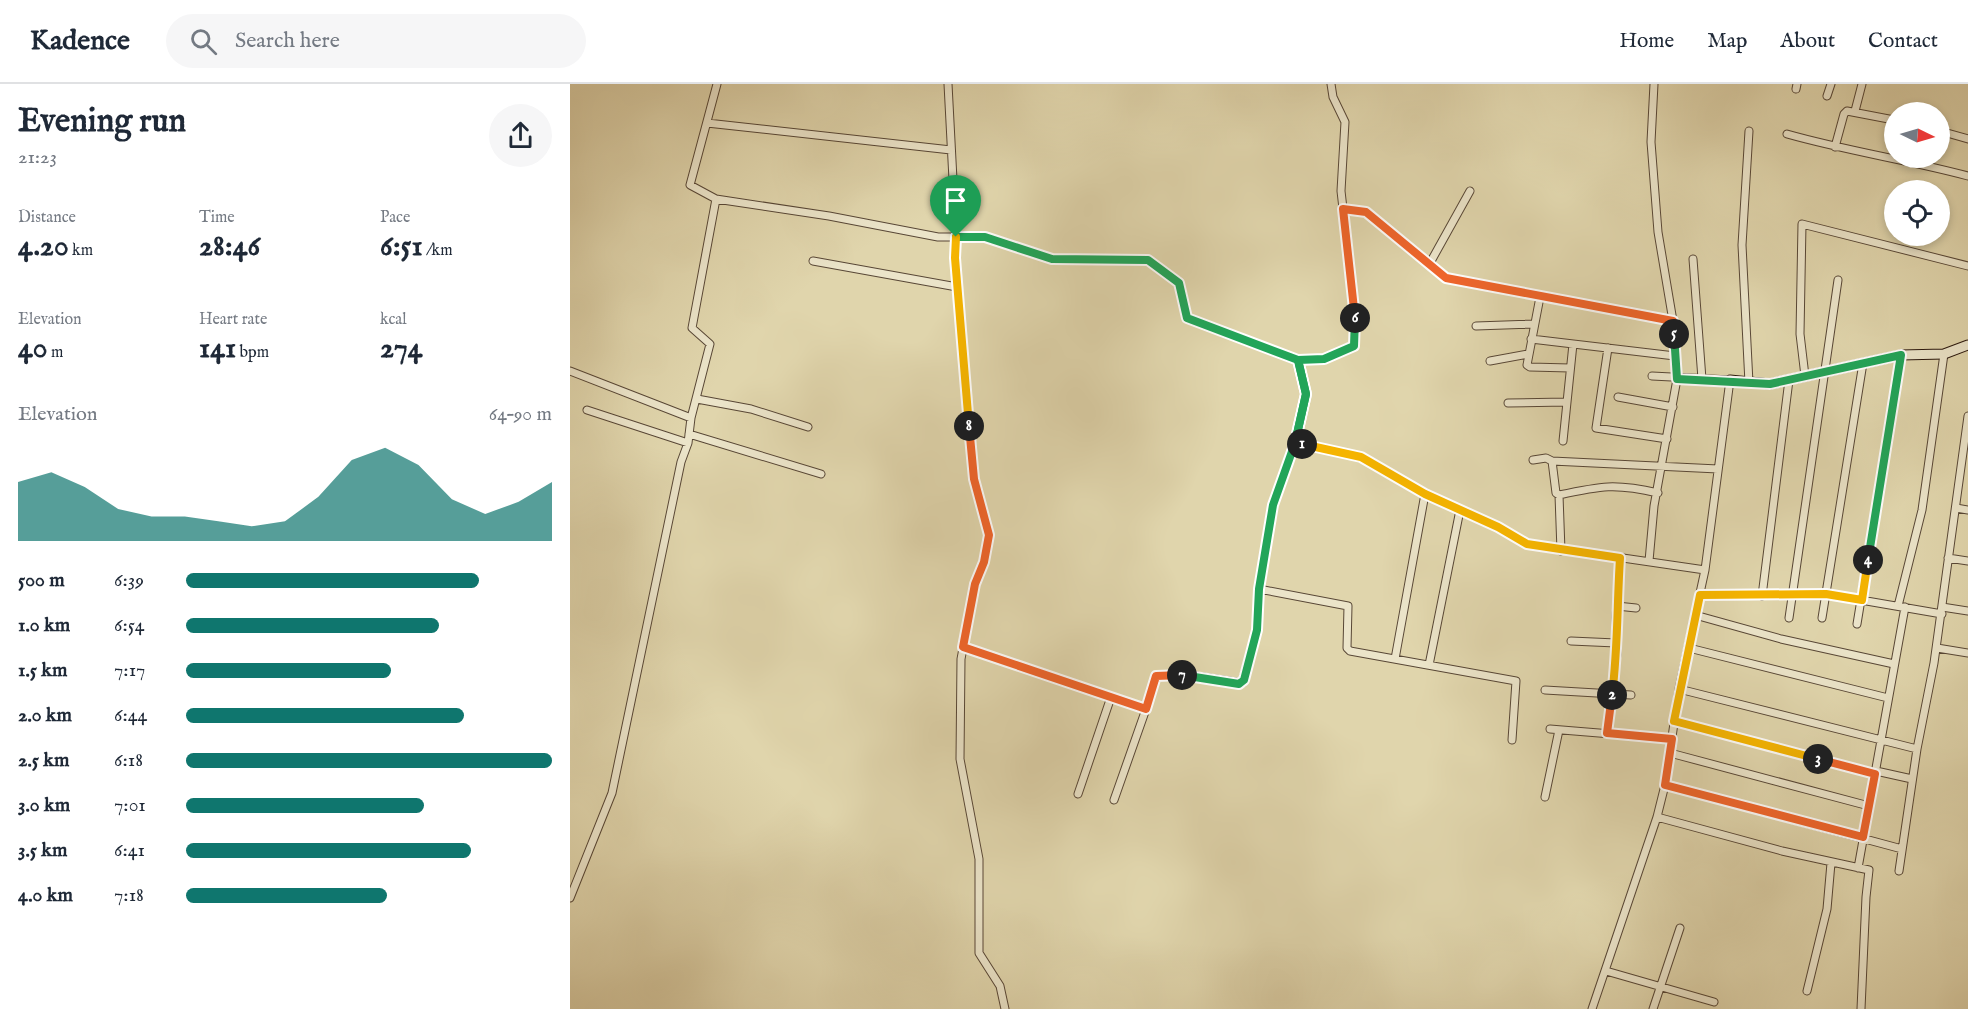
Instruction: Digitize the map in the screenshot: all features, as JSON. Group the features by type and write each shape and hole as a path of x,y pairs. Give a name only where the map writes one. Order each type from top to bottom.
{"street":[{"path":"717,84 690,184 716,199 830,216 938,237 985,237 1052,259 1148,260 1179,283 1187,318 1298,360 1324,359 1354,346 1355,314 1341,191 1345,122 1333,97 1331,84"},
{"path":"948,84 957,287 974,479 989,535 984,562 975,584 963,647 960,759 979,859 979,953 1000,986 1005,1009"},
{"path":"1649,561 1654,506 1677,379 1673,321 1658,222 1652,142 1654,84"},
{"path":"1827,96 1831,84"},
{"path":"1856,111 1862,84"},
{"path":"1835,147 1844,114 1847,111 1884,118"},
{"path":"707,123 951,150"},
{"path":"1749,132 1742,245 1749,383"},
{"path":"1787,134 1835,147 1923,164 1968,176"},
{"path":"1950,134 1968,139"},
{"path":"1430,263 1470,191"},
{"path":"570,898 612,793 681,462 688,443 691,418 710,344 693,328 716,199"},
{"path":"1343,209 1366,212 1446,278 1673,321"},
{"path":"1805,376 1800,334 1802,224 1968,266"},
{"path":"1693,259 1702,379"},
{"path":"813,261 957,287"},
{"path":"1788,618 1838,280"},
{"path":"1540,297 1527,363 1530,367 1570,368"},
{"path":"1476,326 1534,324"},
{"path":"1531,339 1675,356"},
{"path":"1563,441 1573,344"},
{"path":"1652,376 1770,384 1901,355 1944,354 1968,345"},
{"path":"1608,348 1596,428 1667,439"},
{"path":"1490,361 1528,354"},
{"path":"1857,868 1882,741 1902,607 1922,510 1944,354"},
{"path":"1857,624 1901,355"},
{"path":"1114,800 1156,676 1189,675 1242,683 1257,630 1259,589 1273,505 1295,443 1306,394 1298,360"},
{"path":"1822,618 1863,363"},
{"path":"570,371 691,418"},
{"path":"1592,1009 1657,817 1665,785 1679,689 1705,570 1730,380"},
{"path":"1762,596 1789,380"},
{"path":"1618,397 1673,407"},
{"path":"697,399 751,409 807,427"},
{"path":"1508,403 1566,402"},
{"path":"587,410 688,443"},
{"path":"1899,871 1912,779 1936,648 1948,558 1965,462 1968,416"},
{"path":"689,434 821,474"},
{"path":"1295,443 1361,457 1425,494 1498,527 1527,544 1705,570"},
{"path":"1533,460 1546,458 1552,461 1718,469"},
{"path":"1552,461 1556,493 1559,495 1561,550"},
{"path":"1559,495 1605,486 1624,485 1658,493"},
{"path":"1395,659 1425,494"},
{"path":"1956,508 1968,510"},
{"path":"1429,665 1460,510"},
{"path":"1607,733 1616,643 1620,558"},
{"path":"1948,558 1968,561"},
{"path":"1259,589 1347,605 1349,608 1348,650 1516,681 1512,740"},
{"path":"1700,595 1826,594 1902,607 1968,611"},
{"path":"1617,606 1636,608"},
{"path":"1695,615 1781,639 1893,664"},
{"path":"1571,641 1616,643"},
{"path":"963,647 1146,709"},
{"path":"1689,648 1888,698"},
{"path":"1936,648 1968,653"},
{"path":"1679,689 1917,749"},
{"path":"1545,690 1631,695"},
{"path":"1078,794 1111,697"},
{"path":"1674,721 1875,773 1912,779"},
{"path":"1550,729 1672,739"},
{"path":"1545,797 1559,730"},
{"path":"1670,753 1869,806"},
{"path":"1665,785 1902,849"},
{"path":"1657,817 1831,863 1870,871 1866,897 1861,1009"},
{"path":"1807,991 1827,909 1831,863"},
{"path":"1653,1009 1680,928"},
{"path":"1606,971 1714,1002"}],"route":[{"path":"956,237 955,258 974,479 989,535 984,562 975,584 963,647 1146,709 1156,676 1189,675 1239,684 1244,680 1257,630 1259,589 1273,505 1295,443 1306,394 1298,360 1324,359 1354,346 1355,314 1343,209 1366,212 1446,278 1673,321 1677,379 1730,380 1770,384 1901,355 1862,600 1826,594 1700,595 1674,721 1875,774 1863,837 1665,785 1672,739 1607,733 1617,654 1616,618 1620,558 1527,544 1498,527 1394,478 1361,457 1328,448 1295,443 1306,394 1298,360 1187,318 1179,283 1148,260 1052,259 985,237 956,237"}]}
